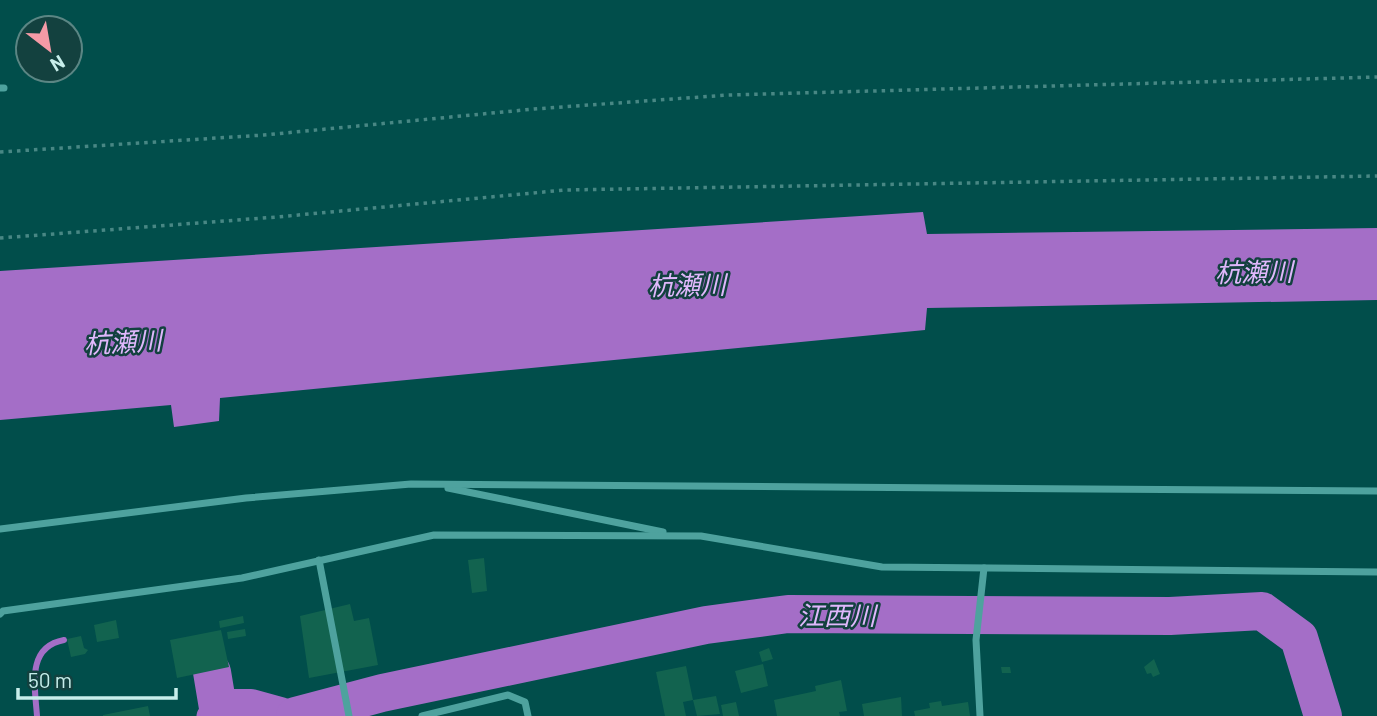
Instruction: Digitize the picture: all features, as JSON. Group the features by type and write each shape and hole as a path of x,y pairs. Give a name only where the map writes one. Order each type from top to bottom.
{"street":[{"path":"430,484 680,536"},
{"path":"0,529 246,498 430,484 1377,491"},
{"path":"0,614 3,611 242,578 434,535 701,536 882,567 1377,572"},
{"path":"319,561 349,716"},
{"path":"980,716 976,639 984,568"},
{"path":"422,716 508,695 525,702 528,716"}],"path":[{"path":"0,152 264,135 534,109 728,95 1377,77"},
{"path":"0,238 277,217 565,190 1377,176"}],"water":[{"name":"杭瀬川","path":"923,212 927,234 1377,228 1377,300 927,308 925,330 220,398 219,421 174,427 171,405 0,420 0,271"}],"building":[{"path":"484,558 487,591 472,593 468,560"},
{"path":"350,604 354,621 369,618 378,665 309,678 300,616"},
{"path":"243,616 244,623 220,628 219,621"},
{"path":"116,620 119,638 97,642 94,625"},
{"path":"245,629 246,636 228,639 227,632"},
{"path":"221,630 229,667 177,678 170,640"},
{"path":"81,636 84,648 88,650 85,654 71,657 67,639"},
{"path":"769,648 773,659 762,662 759,652"},
{"path":"1154,659 1160,674 1153,677 1151,673 1147,674 1144,667"},
{"path":"763,664 768,686 741,693 735,671"},
{"path":"686,666 693,700 683,702 686,716 665,716 656,672"},
{"path":"1001,667 1010,667 1011,673 1002,673"},
{"path":"841,680 847,711 839,712 840,716 777,716 774,700 816,691 815,686"},
{"path":"716,696 720,714 697,716 693,700"},
{"path":"901,697 902,716 864,716 862,704"},
{"path":"941,701 942,706 968,702 970,716 915,716 914,711 930,708 929,703"},
{"path":"736,702 739,716 723,716 721,705"},
{"path":"148,706 150,716 103,716 103,715"}],"waterway":[{"name":"江西川","path":"295,716 382,693 706,625 788,614 1170,616 1262,611 1299,638 1323,716"},
{"path":"37,716 35,681 38,659 52,644 64,640"},
{"name":"江西川","path":"212,672 218,708 251,708 280,716"},
{"path":"208,716 218,708"}]}
